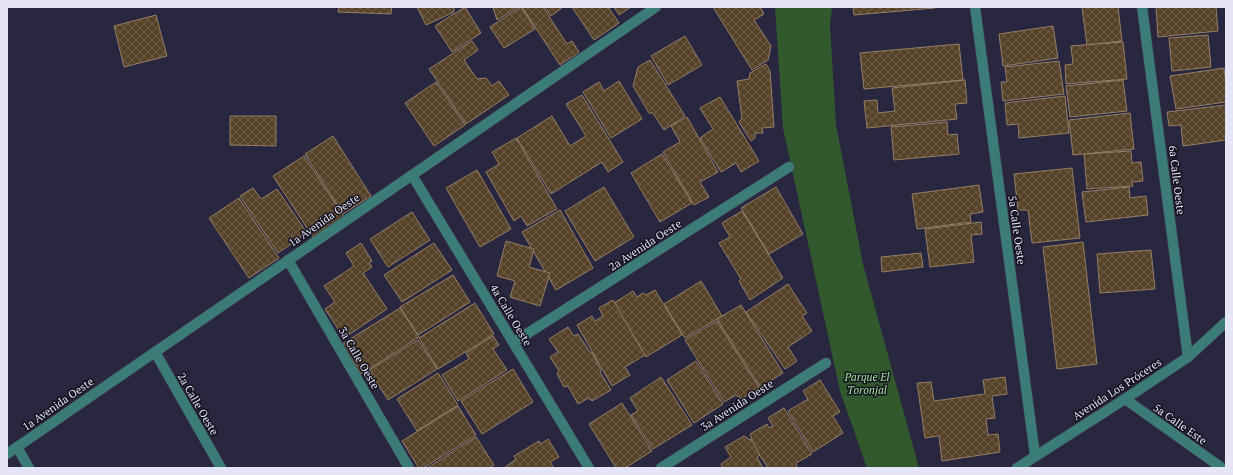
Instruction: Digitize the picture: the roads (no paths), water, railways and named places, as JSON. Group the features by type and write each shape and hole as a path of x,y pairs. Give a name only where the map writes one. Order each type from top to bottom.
{"street":[{"name":"1a Avenida Oeste","path":"7,454 656,7"},
{"name":"5a Calle Oeste","path":"975,7 1035,455"},
{"name":"6a Calle Oeste","path":"1142,7 1188,357"},
{"name":"2a Avenida Oeste","path":"514,342 789,167"},
{"name":"4a Calle Oeste","path":"412,175 589,468"},
{"name":"3a Calle Oeste","path":"288,260 409,468"},
{"name":"Avenida Los Próceres","path":"1017,468 1035,455 1125,400 1188,357 1226,322"},
{"name":"2a Calle Oeste","path":"155,352 221,468"},
{"name":"3a Avenida Oeste","path":"661,468 826,363"},
{"name":"5a Calle Este","path":"1125,400 1220,468"},
{"path":"17,447 29,468"}],"park label":[{"name":"Parque El Toronjal","path":"867,383"}]}
